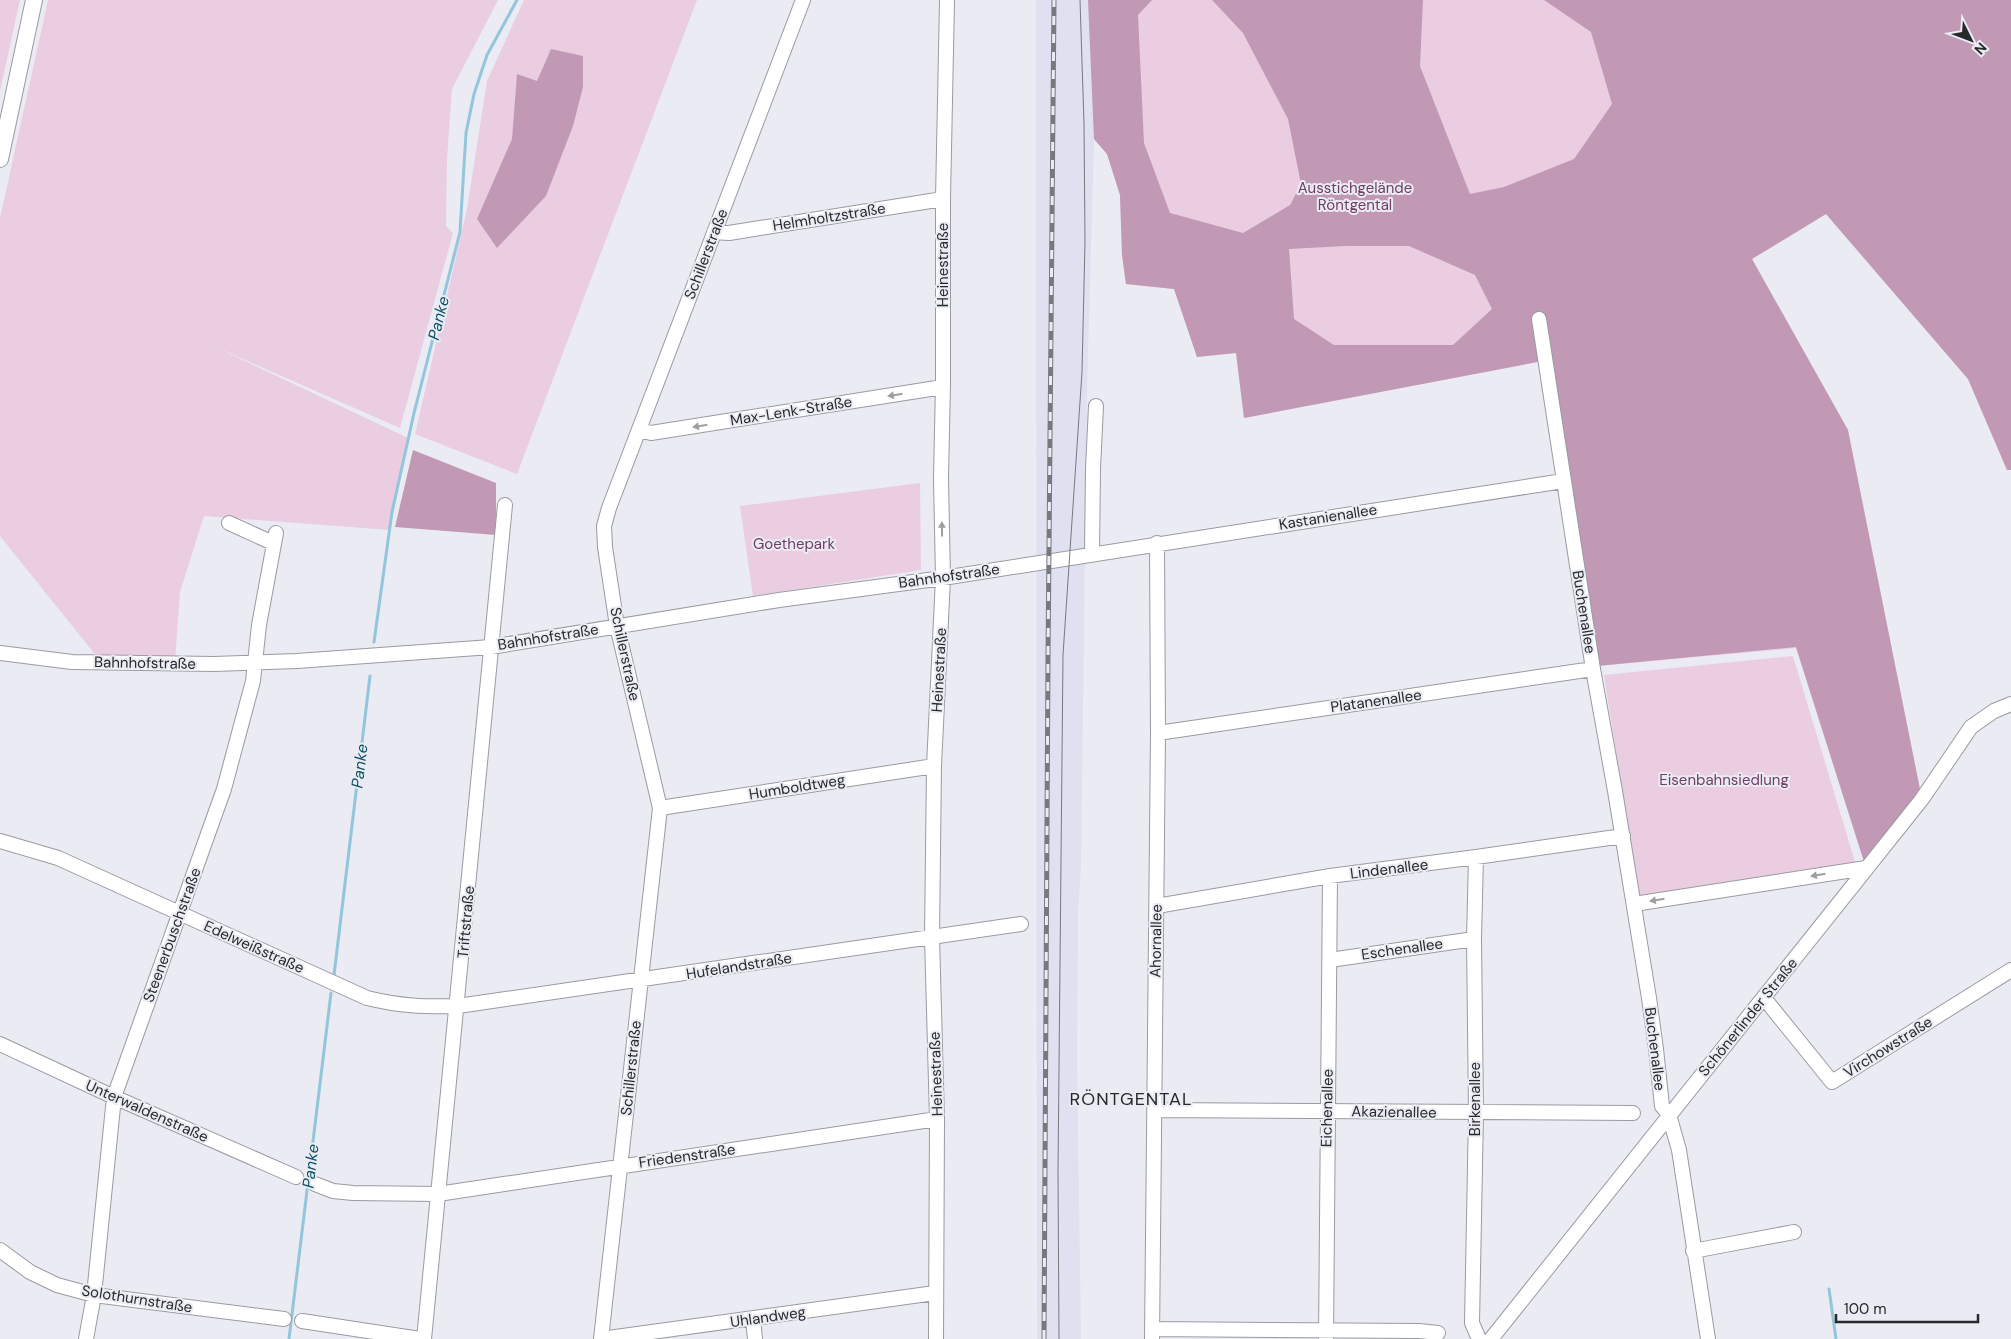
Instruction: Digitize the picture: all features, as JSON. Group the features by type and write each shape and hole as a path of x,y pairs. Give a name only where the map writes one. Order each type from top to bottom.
{"main road":[{"path":"0,159 34,0"}],"street":[{"name":"Schillerstraße","path":"601,1339 660,808 617,626 604,547 604,526 609,508 803,0"},
{"name":"Heinestraße","path":"936,1339 937,1119 932,937 934,766 943,578 941,478 943,199 947,0"},
{"name":"Helmholtzstraße","path":"714,232 729,233 943,199"},
{"name":"Buchenallee","path":"1539,319 1593,669 1634,904 1655,1043 1662,1106 1669,1115 1678,1150 1708,1339"},
{"name":"Max-Lenk-Straße","path":"639,430 651,433 943,387"},
{"path":"1092,554 1096,406"},
{"name":"Kastanienallee","path":"1092,554 1563,481"},
{"name":"Triftstraße","path":"424,1339 458,1006 505,505"},
{"name":"Steenerbuschstraße","path":"86,1339 94,1295 114,1098 224,789 253,681 259,625 274,538 229,523"},
{"name":"Ahornallee","path":"1152,1334 1155,1110 1154,1010 1157,906 1157,543"},
{"name":"Bahnhofstraße","path":"0,653 72,662 155,664 255,663 492,647 788,598 943,578 1092,554"},
{"name":"Platanenallee","path":"1158,734 1593,669"},
{"name":"Schönerlinder Straße","path":"1491,1339 1922,799 1971,728 1994,711 2011,704"},
{"name":"Humboldtweg","path":"660,808 934,766"},
{"name":"Lindenallee","path":"1157,906 1330,876 1476,858 1623,836"},
{"name":"Edelweißstraße","path":"0,841 58,858 367,998 415,1007 458,1006"},
{"name":"Birkenallee","path":"1476,858 1474,939 1476,1113 1472,1323 1479,1339"},
{"path":"1634,904 1866,868"},
{"name":"Eichenallee","path":"1326,1334 1330,876"},
{"name":"Hufelandstraße","path":"458,1006 1020,924"},
{"name":"Eschenallee","path":"1330,960 1474,939"},
{"name":"Virchowstraße","path":"1764,998 1832,1082 2011,970"},
{"name":"Unterwaldenstraße","path":"0,1044 114,1098 296,1177"},
{"name":"Akazienallee","path":"1155,1110 1633,1113"},
{"name":"Friedenstraße","path":"438,1194 937,1119"},
{"path":"315,1184 333,1191 353,1193 438,1194"},
{"path":"1693,1251 1794,1232"},
{"name":"Solothurnstraße","path":"0,1250 30,1272 57,1285 94,1295 284,1319"},
{"name":"Uhlandweg","path":"601,1339 935,1293"},
{"path":"753,1319 755,1339"},
{"path":"302,1322 420,1339"},
{"path":"1152,1334 1326,1334 1419,1331 1438,1333"}],"shaded area":[{"path":"1036,0 1088,0 1094,139 1087,391 1081,866 1078,915 1077,1056 1081,1339 1037,1339"}],"green space":[{"path":"0,0 20,0 0,91"},
{"path":"48,0 498,0 452,89 447,159 446,226 453,233 400,428 211,345 408,438 390,530 204,516 180,592 175,661 102,663 0,536 0,218"},
{"path":"524,0 697,0 517,474 415,434 467,209 487,81"},
{"name":"Ausstichgelände Röntgental","path":"1088,0 1776,0 2011,149 2011,470 2007,470 1968,379 1826,214 1752,259 1848,430 1866,868 1796,648 1597,666 1548,360 1244,418 1236,353 1197,357 1174,289 1126,284 1122,255 1120,195 1107,154 1094,139"},
{"name":"Ausstichgelände Röntgental","path":"1088,0 1152,0 1138,15 1144,143 1170,213 1243,233 1290,205 1301,184 1288,119 1243,33 1212,0 1423,0 1420,66 1470,194 1504,187 1574,159 1612,104 1591,32 1544,0 2011,0 2011,470 2007,470 1968,379 1826,214 1752,259 1848,430 1922,799 1866,868 1796,647 1597,666 1548,360 1244,418 1236,353 1197,357 1174,289 1126,284 1122,255 1120,195 1107,154 1094,139","holes":["1345,246 1409,246 1475,275 1492,309 1453,345 1334,345 1294,319 1289,249"]},
{"path":"551,49 583,56 583,87 573,126 546,196 497,248 477,219 512,139 517,74 537,81"},
{"path":"413,450 496,483 496,535 395,527"},
{"name":"Goethepark","path":"920,483 921,570 753,596 740,506"},
{"name":"Eisenbahnsiedlung","path":"1793,656 1855,862 1639,898 1604,675"}],"waterway":[{"name":"Panke","path":"374,642 392,512 414,413 460,232 466,133 474,94 487,55 517,0"},
{"name":"Panke","path":"334,975 370,676"},
{"name":"Panke","path":"289,1339 331,993"},
{"path":"1829,1289 1836,1339"}],"tram line":[{"path":"1059,1339 1058,1171 1063,655 1082,372 1085,242 1080,0"}],"railway":[{"path":"1044,1339 1054,0"}],"district":[{"name":"RÖNTGENTAL","path":"1131,1099"}]}
